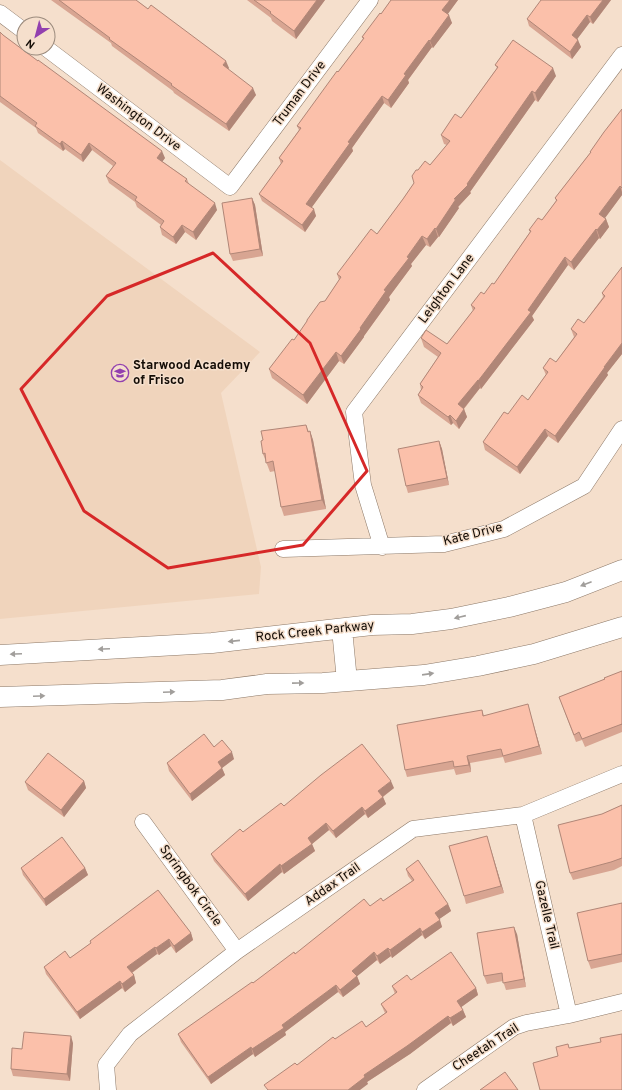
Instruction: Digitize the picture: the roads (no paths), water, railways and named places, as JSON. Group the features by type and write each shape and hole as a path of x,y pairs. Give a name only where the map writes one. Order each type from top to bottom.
{"street":[{"name":"Truman Drive","path":"230,187 365,2"},
{"path":"0,13 16,25"},
{"name":"Leighton Lane","path":"382,547 363,485 354,412 622,55"},
{"name":"Washington Drive","path":"56,56 230,187"},
{"name":"Kate Drive","path":"283,549 444,544 504,529 584,486 622,429"},
{"name":"Rock Creek Parkway","path":"0,655 212,643 372,625 412,624 451,619 509,607 566,592 622,570"},
{"path":"0,697 222,690 267,684 323,683 424,675 478,666 534,654 622,627"},
{"path":"342,629 347,681"},
{"name":"Addax Trail","path":"108,1090 106,1065 130,1034 237,951 413,829 524,815 622,774"},
{"name":"Gazelle Trail","path":"524,815 569,1015"},
{"name":"Springbok Circle","path":"143,822 237,951"},
{"name":"Cheetah Trail","path":"425,1090 514,1027 622,1002"}],"place":[{"name":"Starwood Academy of Frisco","path":"120,373"}]}
